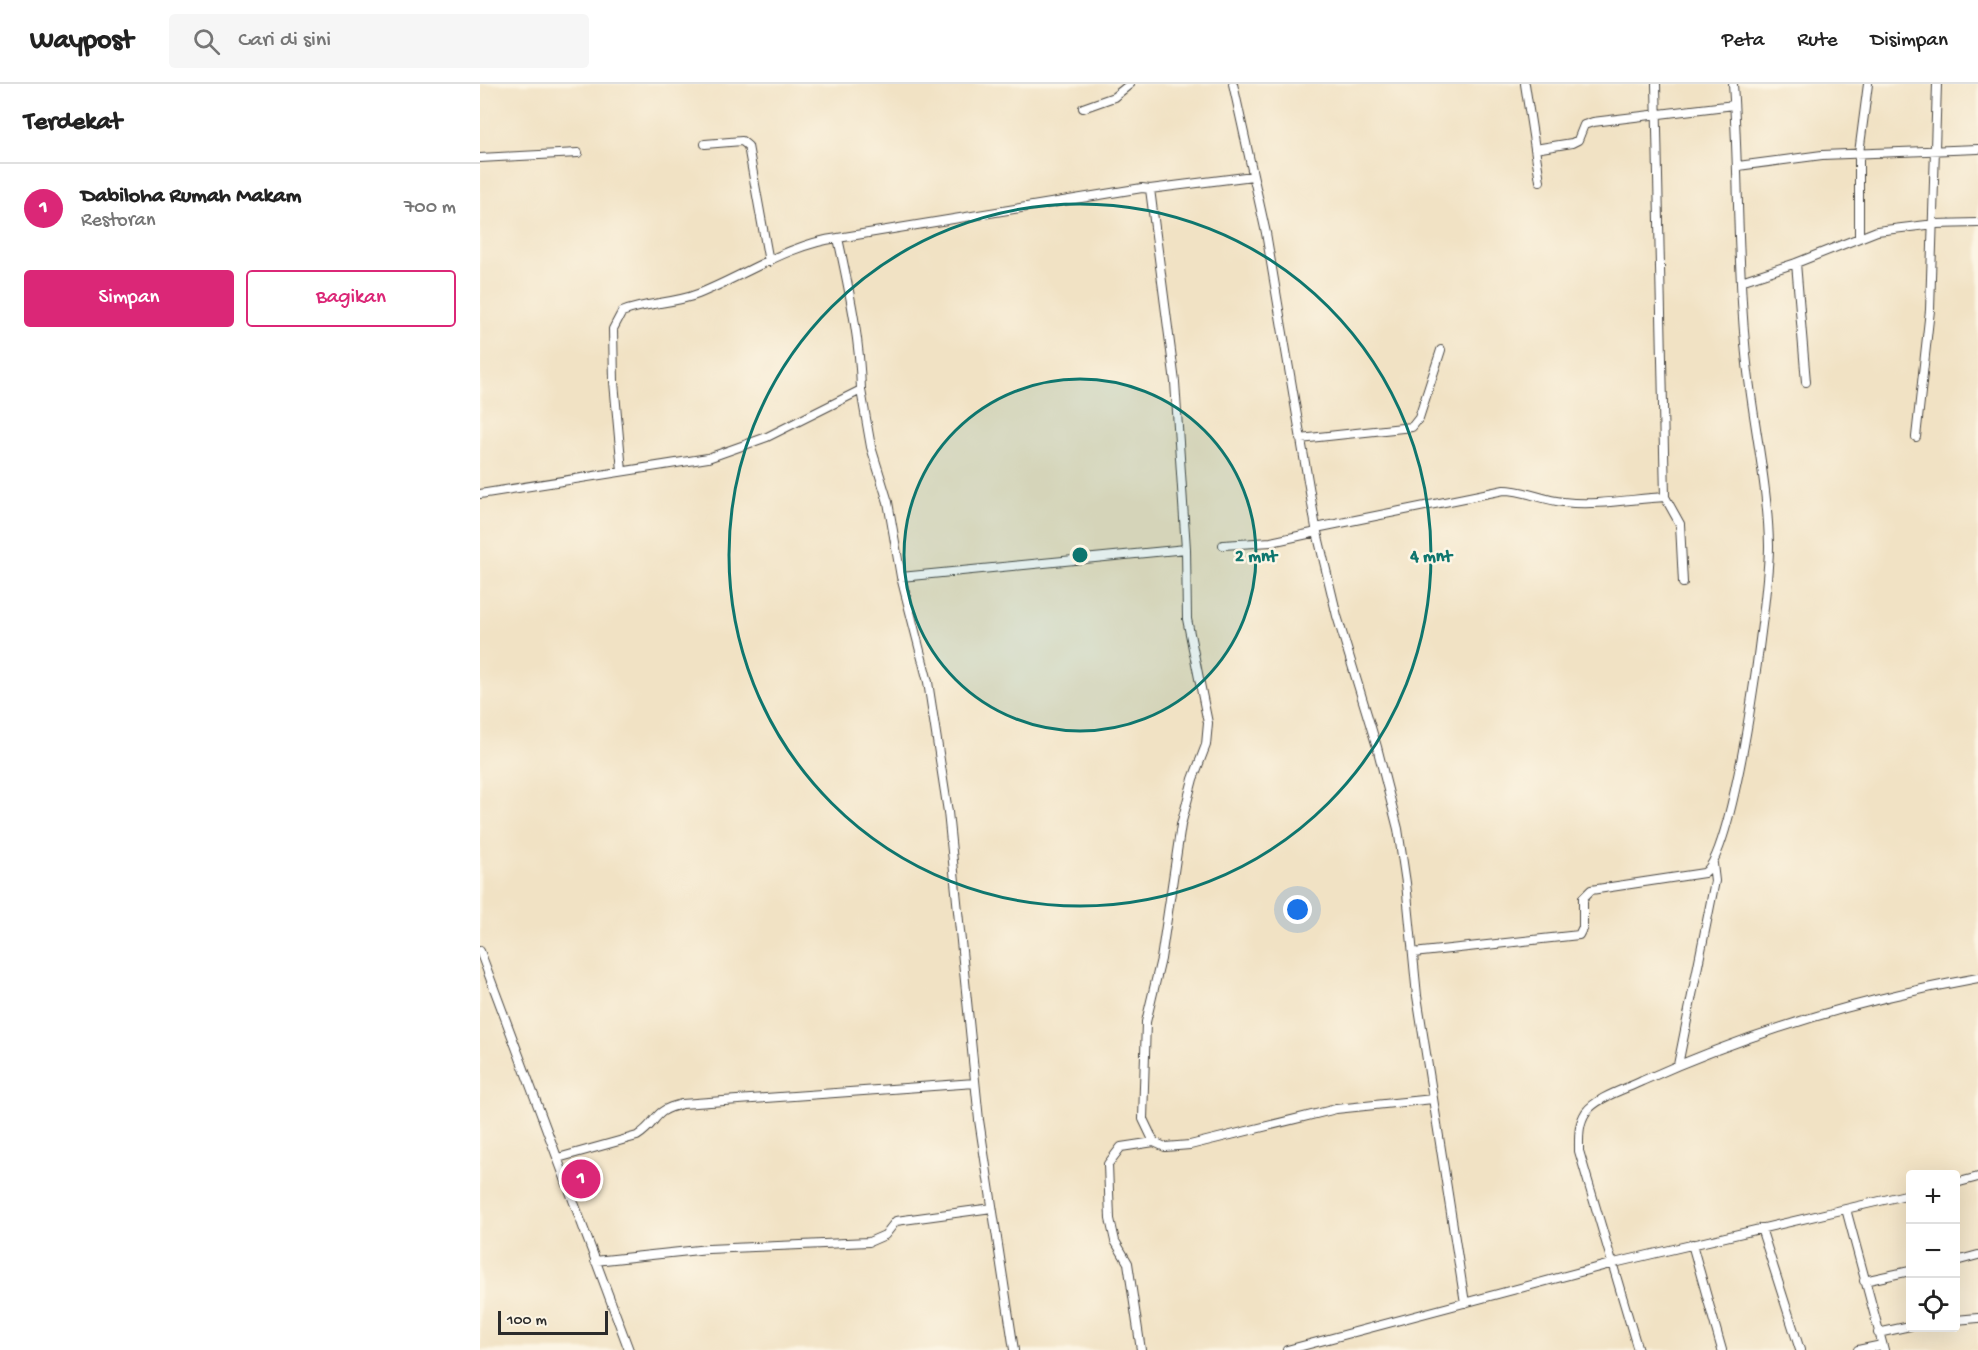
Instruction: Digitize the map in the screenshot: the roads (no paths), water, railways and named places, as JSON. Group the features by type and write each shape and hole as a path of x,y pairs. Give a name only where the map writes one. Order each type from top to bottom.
{"street":[{"path":"1083,108 1114,97 1130,84"},
{"path":"1233,84 1269,250 1316,530 1337,616 1377,747 1398,829 1417,996 1465,1303"},
{"path":"1525,84 1540,181"},
{"path":"1656,84 1665,497 1680,524 1683,583"},
{"path":"1413,953 1579,935 1583,927 1583,898 1591,890 1697,874 1709,870 1713,864 1737,786 1756,668 1769,545 1744,341 1733,84"},
{"path":"1859,238 1858,153 1868,84"},
{"path":"1916,437 1930,310 1935,224 1937,84"},
{"path":"1535,149 1572,143 1578,140 1587,124 1657,113 1734,105"},
{"path":"705,144 742,141 748,146 769,262"},
{"path":"1738,166 1858,153 1978,149"},
{"path":"480,158 578,153"},
{"path":"622,471 614,382 613,329 616,318 622,312 633,307 697,295 814,243 1142,188 1150,189 1253,176"},
{"path":"1150,189 1175,382 1186,549 1187,619 1208,723 1206,745 1193,779 1181,825 1161,959 1146,1022 1143,1119 1155,1142"},
{"path":"1741,281 1797,263 1886,229 1935,224 1978,223"},
{"path":"838,238 853,301 861,357 861,390 871,447 888,502 902,577 928,682 948,812 975,1083 1014,1350"},
{"path":"1797,263 1806,382"},
{"path":"1300,439 1412,427 1419,418 1441,350"},
{"path":"480,494 682,463 732,451 861,390"},
{"path":"1223,545 1271,542 1316,530 1504,490 1522,491 1545,500 1594,505 1665,497"},
{"path":"902,577 1186,549"},
{"path":"1678,1065 1715,880 1713,864"},
{"path":"480,951 629,1350"},
{"path":"1638,1350 1579,1151 1579,1129 1587,1110 1606,1098 1713,1049 1833,1010 1922,988 1978,978"},
{"path":"558,1158 638,1136 645,1131 658,1113 682,1104 975,1083"},
{"path":"1141,1350 1128,1263 1112,1231 1108,1164 1121,1147 1155,1142 1165,1147 1190,1145 1336,1109 1433,1099"},
{"path":"1960,1182 1978,1177"},
{"path":"1287,1350 1614,1263 1906,1195"},
{"path":"595,1261 708,1250 869,1242 885,1235 896,1221 992,1208"},
{"path":"1846,1209 1883,1347 1858,1350"},
{"path":"1761,1228 1800,1350"},
{"path":"1692,1244 1722,1350"},
{"path":"1960,1260 1978,1255"},
{"path":"1864,1281 1906,1272"},
{"path":"1960,1320 1978,1318"},
{"path":"1878,1333 1906,1327"}],"place":[{"name":"Dabiloha Rumah Makam","path":"581,1179"}]}
